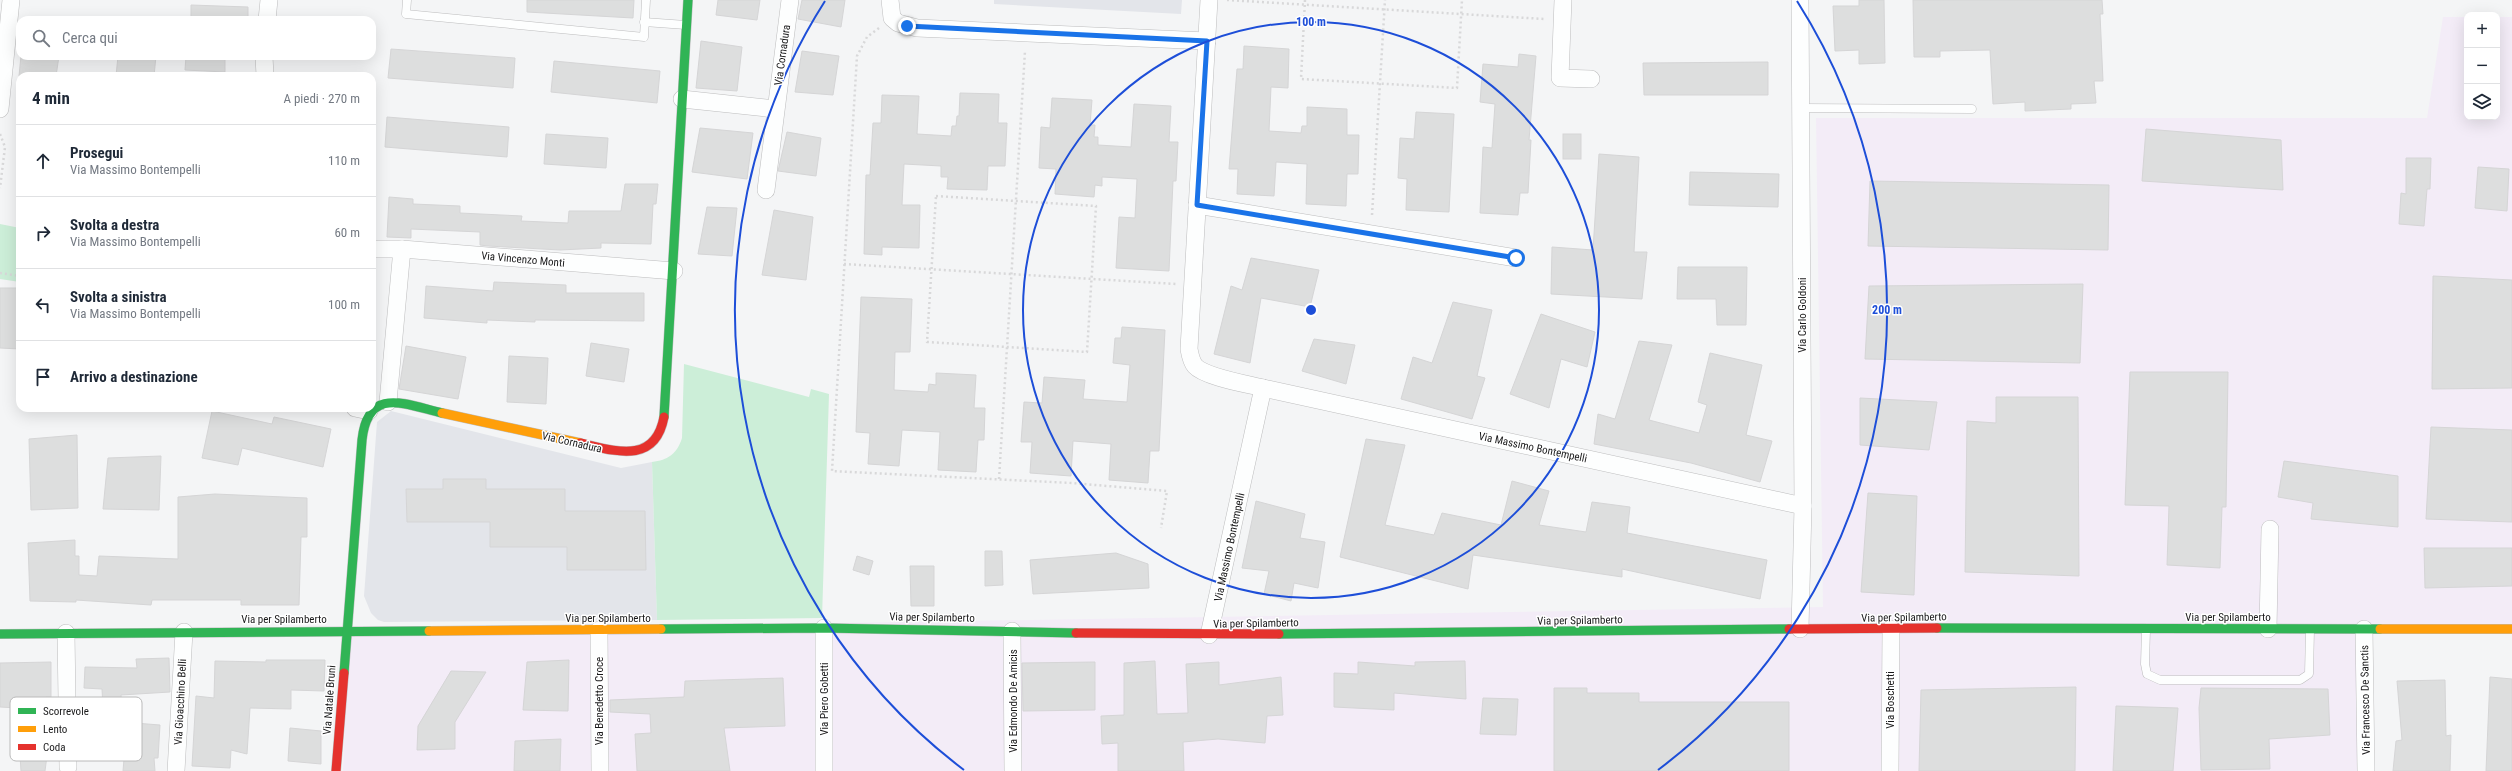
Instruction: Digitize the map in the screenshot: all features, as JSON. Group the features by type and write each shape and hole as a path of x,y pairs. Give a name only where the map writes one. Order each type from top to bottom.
{"main road":[{"name":"Via Cornadura","path":"376,407 618,452 645,449 655,443 660,434 666,409 688,0"},
{"path":"347,631 364,420 369,412"},
{"name":"Via per Spilamberto","path":"0,634 824,628 1210,635 2146,628 2512,629"},
{"name":"Via Natale Bruni","path":"336,771 347,631"}],"street":[{"path":"0,109 11,0"},
{"path":"267,16 269,0"},
{"name":"Via Cornadura","path":"766,190 775,109 790,0"},
{"path":"890,0 892,18 898,23 917,28 1207,41"},
{"name":"Via Massimo Bontempelli","path":"1209,0 1189,349 1191,361 1196,367 1205,372 1263,388 1803,506"},
{"path":"1563,0 1560,78 1591,79"},
{"name":"Via Carlo Goldoni","path":"1800,0 1803,506 1800,630"},
{"path":"264,60 265,72"},
{"path":"682,99 775,109"},
{"path":"1197,205 1516,258"},
{"name":"Via Vincenzo Monti","path":"376,249 402,249 674,271"},
{"path":"376,385 402,249"},
{"name":"Via Massimo Bontempelli","path":"1210,635 1263,388"},
{"path":"2268,629 2270,529"},
{"name":"Via Piero Gobetti","path":"824,628 824,771"},
{"name":"Via Francesco De Sanctis","path":"2364,629 2366,771"},
{"name":"Via Benedetto Croce","path":"599,630 600,771"},
{"name":"Via Boschetti","path":"1890,630 1890,771"},
{"name":"Via Edmondo De Amicis","path":"1012,631 1013,771"},
{"name":"Via Gioacchino Belli","path":"176,771 184,632"},
{"path":"66,633 67,697"},
{"path":"68,761 68,767"}],"lane":[{"path":"406,0 406,14 644,37 646,0"},
{"path":"644,22 687,25"},
{"path":"1801,108 1972,109"},
{"path":"2146,628 2145,664 2147,674 2160,680 2300,680 2309,674 2310,629"}],"path":[{"path":"1223,0 1562,20"},
{"path":"1305,0 1301,78 1457,88 1462,0"},
{"path":"1371,234 1385,0"},
{"path":"892,18 867,37 857,56 832,471 1072,483 1166,491 1160,528"},
{"path":"999,479 1026,33"},
{"path":"0,134 5,146 0,188"},
{"path":"936,196 1016,201 1096,206 1087,352 927,342 936,196"},
{"path":"844,264 1192,285"},
{"path":"0,273 16,275"}],"shaded area":[{"path":"994,0 1182,0 1181,14 994,4"},
{"path":"2443,17 2464,17 2464,120 2500,120 2500,17 2512,17 2512,631 2367,632 2366,771 343,771 349,631 1823,607 1816,118 2427,118"},
{"path":"391,411 621,468 652,462 657,620 384,622 378,620 371,613 364,596 377,422"}],"green space":[{"path":"0,224 16,227 16,281 0,279"},
{"path":"684,364 809,397 811,389 829,394 822,618 657,620 652,462 663,460 675,452 682,438"}],"building":[{"path":"527,0 634,0 633,18 527,12"},
{"path":"718,0 760,0 757,20 716,15"},
{"path":"802,0 845,0 841,27 798,19"},
{"path":"1859,0 1884,0 1885,63 1859,64 1859,50 1835,51 1833,6 1859,6"},
{"path":"1913,0 2102,0 2103,14 2100,14 2103,81 2094,81 2096,103 2071,104 2071,109 2025,111 2025,102 1993,104 1990,50 1940,51 1940,57 1914,57"},
{"path":"191,5 248,7 248,16 191,16"},
{"path":"701,41 742,47 737,91 696,88"},
{"path":"1244,46 1289,49 1288,88 1271,87 1269,131 1301,133 1302,126 1307,126 1307,107 1347,109 1347,135 1359,135 1358,174 1347,174 1346,206 1306,204 1307,164 1276,162 1274,196 1237,194 1238,169 1229,169 1237,69 1243,69"},
{"path":"391,49 515,58 513,88 388,78"},
{"path":"802,51 839,56 833,95 795,92"},
{"path":"1519,54 1536,56 1529,140 1531,140 1528,193 1520,193 1518,215 1480,213 1483,147 1492,148 1495,104 1480,102 1483,64 1518,67"},
{"path":"21,60 58,60 57,72 19,72"},
{"path":"118,60 156,60 154,72 116,72"},
{"path":"186,60 225,60 225,72 185,70"},
{"path":"554,61 660,71 657,103 551,92"},
{"path":"1768,62 1768,95 1644,95 1643,63"},
{"path":"960,93 999,94 998,123 1007,123 1005,166 988,166 987,190 947,189 948,177 941,177 941,166 904,164 902,205 920,205 919,248 882,247 882,255 864,254 866,175 870,175 873,123 881,123 882,95 919,96 917,134 951,136 952,126 956,126 957,116 959,116"},
{"path":"1052,98 1092,100 1090,125 1095,125 1094,137 1098,137 1098,145 1131,147 1134,104 1171,106 1169,142 1178,142 1176,181 1173,181 1169,271 1116,268 1119,217 1135,218 1137,179 1102,177 1102,186 1095,185 1094,197 1055,194 1056,169 1039,168 1041,127 1050,128"},
{"path":"1416,112 1454,114 1449,212 1406,210 1407,179 1398,178 1400,138 1414,139"},
{"path":"387,117 509,127 507,157 385,147"},
{"path":"700,128 753,133 747,179 692,172"},
{"path":"2146,129 2281,140 2283,190 2142,181"},
{"path":"787,132 821,138 816,176 778,171"},
{"path":"546,134 608,138 606,168 544,164"},
{"path":"1563,134 1581,134 1581,159 1563,159"},
{"path":"1599,154 1639,157 1634,252 1647,252 1642,299 1551,294 1552,247 1593,250"},
{"path":"2406,158 2431,158 2430,189 2427,189 2424,226 2399,224 2401,193 2406,194"},
{"path":"2478,167 2509,169 2507,211 2475,208"},
{"path":"1690,172 1779,174 1778,207 1689,205"},
{"path":"1870,181 2109,185 2108,250 1868,246"},
{"path":"625,184 658,184 656,204 653,204 651,244 601,243 601,248 560,250 488,246 480,245 480,232 411,229 411,238 387,237 389,197 413,199 413,204 460,206 460,213 522,216 521,221 568,223 569,211 621,211"},
{"path":"707,207 737,208 732,256 698,254"},
{"path":"774,210 813,217 806,280 762,275"},
{"path":"1251,258 1319,270 1310,307 1261,298 1250,363 1214,354 1231,286 1242,290"},
{"path":"1678,267 1747,267 1746,325 1717,325 1716,299 1677,299"},
{"path":"2433,276 2512,280 2512,388 2432,389"},
{"path":"494,282 566,285 566,293 644,293 644,321 535,320 535,322 487,320 487,323 424,318 426,286 493,291"},
{"path":"2083,284 2080,363 1865,359 1869,286"},
{"path":"0,288 16,288 16,349 0,348"},
{"path":"861,297 912,299 910,352 895,352 894,390 928,392 929,384 936,385 936,373 976,375 974,408 985,408 984,440 978,440 976,472 938,470 940,432 902,430 899,466 868,464 870,433 856,432"},
{"path":"1453,302 1492,310 1477,376 1485,378 1472,419 1401,399 1413,357 1432,363"},
{"path":"1541,314 1595,332 1587,367 1561,359 1549,408 1510,394"},
{"path":"1122,327 1165,330 1159,451 1150,451 1148,483 1109,480 1111,444 1073,441 1071,476 1030,473 1032,442 1021,442 1024,402 1042,403 1044,377 1085,380 1083,399 1127,402 1130,365 1113,363 1115,338 1121,338"},
{"path":"1314,339 1355,345 1346,384 1302,371"},
{"path":"1639,341 1672,345 1649,420 1699,433 1707,405 1698,402 1710,353 1762,365 1746,435 1772,441 1760,482 1691,463 1594,444 1598,414 1615,419"},
{"path":"591,343 629,349 624,382 586,376"},
{"path":"406,346 466,357 458,399 399,389"},
{"path":"509,356 548,358 546,404 507,402"},
{"path":"2130,372 2228,372 2226,507 2222,507 2220,568 2167,565 2169,506 2125,505"},
{"path":"1996,397 2078,397 2079,576 1965,572 1967,421 1996,423"},
{"path":"1860,398 1937,402 1929,450 1860,445"},
{"path":"212,412 272,424 274,417 331,429 323,467 242,448 238,465 202,458"},
{"path":"2431,427 2512,430 2512,522 2426,519"},
{"path":"77,435 78,508 31,510 29,439"},
{"path":"1366,439 1405,445 1385,525 1434,535 1442,513 1501,525 1512,481 1549,491 1539,525 1586,532 1592,502 1630,507 1627,533 1767,560 1760,599 1622,569 1622,577 1473,555 1468,589 1340,557"},
{"path":"161,456 159,510 103,509 108,458"},
{"path":"2284,461 2398,476 2398,527 2311,519 2313,503 2278,497"},
{"path":"443,479 486,479 486,489 565,489 565,511 645,511 646,570 567,570 567,547 490,547 490,522 407,522 406,489 443,489"},
{"path":"1868,493 1917,496 1914,595 1861,592"},
{"path":"215,494 307,498 307,537 301,537 299,605 241,605 241,600 152,600 151,605 76,600 76,602 30,601 28,543 75,540 75,556 79,556 79,575 97,576 99,556 178,559 178,497"},
{"path":"1256,501 1305,514 1300,538 1325,542 1318,588 1294,583 1291,601 1264,594 1269,571 1242,568"},
{"path":"2424,548 2512,548 2512,586 2425,588"},
{"path":"985,551 1002,551 1003,585 985,586"},
{"path":"1116,553 1148,564 1149,588 1033,594 1030,560"},
{"path":"857,556 873,561 869,575 853,570"},
{"path":"910,566 934,566 934,606 911,606"},
{"path":"169,658 170,692 121,695 121,697 102,697 102,689 84,688 85,667 137,668 136,659"},
{"path":"266,660 325,660 324,691 291,690 291,709 250,708 247,754 231,750 230,768 192,766 196,696 214,698 215,661 266,662"},
{"path":"569,660 568,711 523,710 527,662"},
{"path":"1155,661 1157,714 1188,713 1186,664 1219,662 1219,685 1281,677 1283,715 1267,716 1265,743 1218,739 1183,742 1184,771 1118,771 1118,743 1102,744 1101,716 1124,715 1124,663"},
{"path":"1465,661 1466,699 1394,693 1394,710 1334,707 1334,673 1358,674 1358,662 1415,666 1415,662"},
{"path":"51,662 51,697 10,697 10,708 0,707 0,663"},
{"path":"1095,662 1095,710 1023,711 1022,663"},
{"path":"451,671 486,672 455,722 455,749 417,750 418,726"},
{"path":"2490,677 2512,679 2512,771 2486,771"},
{"path":"783,678 785,726 724,728 730,771 637,771 635,734 651,733 650,714 610,712 610,700 684,697 685,681"},
{"path":"2445,680 2446,736 2451,735 2450,771 2393,771 2396,741 2402,740 2397,681"},
{"path":"2076,687 2075,771 1919,771 1921,690"},
{"path":"1554,688 1587,688 1587,693 1639,693 1639,702 1789,702 1789,771 1554,771"},
{"path":"2201,688 2328,689 2330,735 2269,739 2270,769 2201,770 2199,708"},
{"path":"1483,698 1518,699 1516,735 1480,734"},
{"path":"2116,706 2178,708 2173,771 2113,771"},
{"path":"142,724 160,725 158,758 154,758 155,771 123,771 124,761 142,761"},
{"path":"290,728 321,731 321,764 288,761"},
{"path":"561,739 560,771 514,771 515,741"},
{"path":"20,761 46,761 45,771 21,771"}],"traffic: fast":[{"path":"664,417 688,0"},
{"path":"376,408 380,405 402,403 442,413"},
{"path":"344,673 362,440 366,423 372,412"},
{"path":"661,629 824,628 1076,633"},
{"path":"1937,628 2380,629"},
{"path":"1279,634 1789,629"},
{"path":"0,634 429,631"}],"traffic: slow":[{"path":"442,413 580,443"},
{"path":"429,631 661,629"},
{"path":"2380,629 2512,629"}],"traffic: jam":[{"path":"580,443 620,451 632,451 643,448 652,442 659,432 664,417"},
{"path":"1789,629 1937,628"},
{"path":"1076,633 1279,634"},
{"path":"336,771 344,673"}],"route":[{"path":"907,26 917,28 1207,41 1197,205 1516,258"}]}
